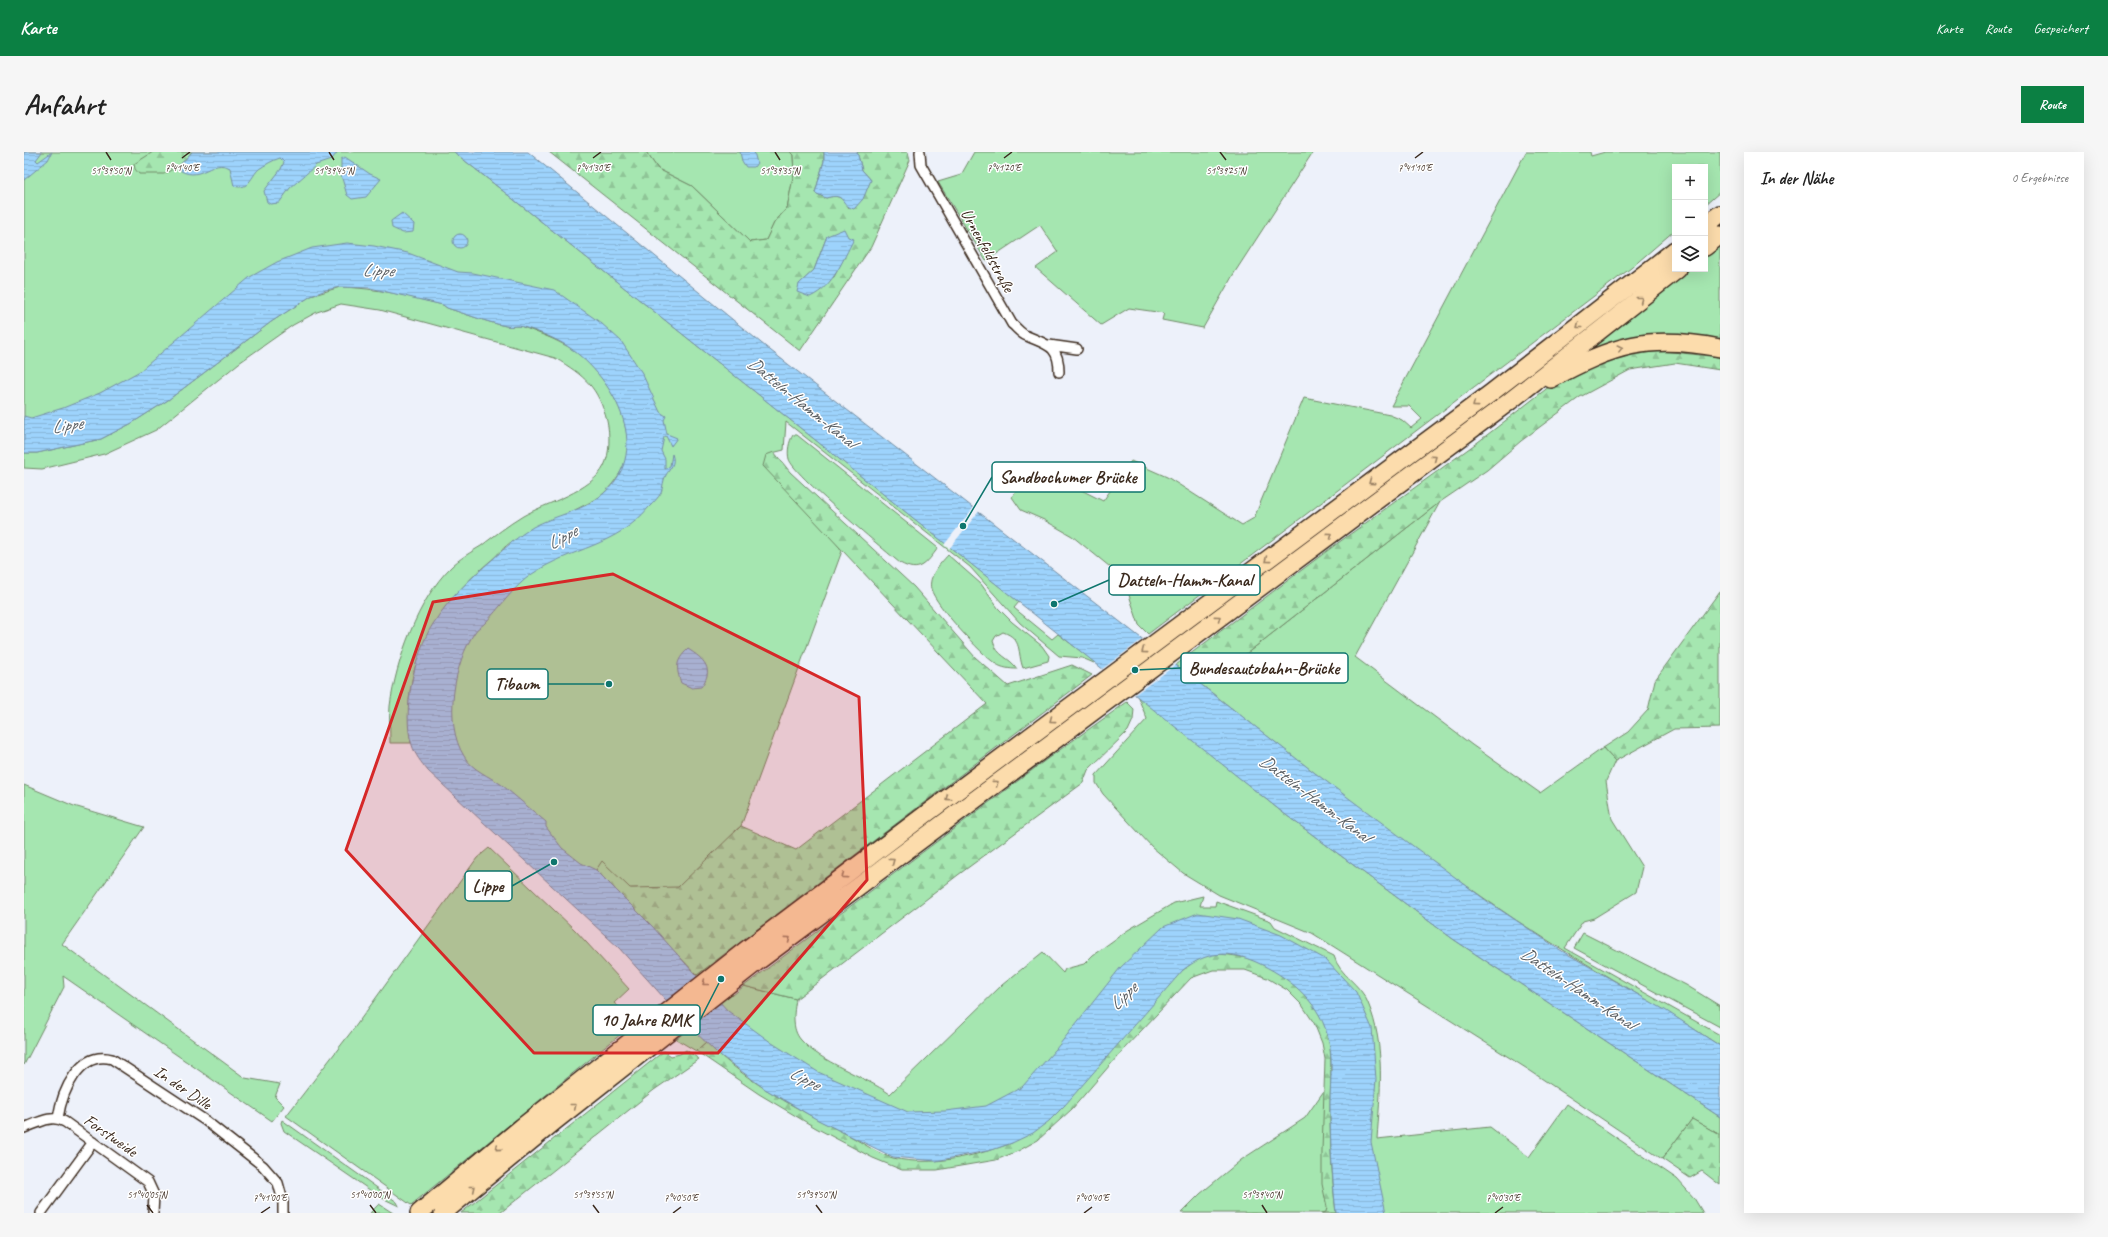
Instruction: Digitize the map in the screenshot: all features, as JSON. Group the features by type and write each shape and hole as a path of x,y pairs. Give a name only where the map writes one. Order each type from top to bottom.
{"highway":[{"path":"1708,224 1720,214"},
{"path":"1708,245 1720,235"},
{"path":"443,1213 633,1050 1083,696 1491,393 1672,252"},
{"path":"752,956 1098,708 1187,642 1510,401 1674,272"},
{"path":"1510,401 1583,362 1620,347 1669,341 1720,348"},
{"path":"421,1211 522,1127 633,1050"}],"street":[{"name":"Urnenfeldstraße","path":"920,152 921,165 1012,324 1025,336 1049,345 1077,349"},
{"path":"1049,345 1056,353 1059,362 1059,372"},
{"name":"In der Dille","path":"58,1118 64,1095 83,1065 98,1057 112,1060 206,1121 272,1174 282,1192 283,1213"},
{"name":"Forstweide","path":"24,1128 49,1118 58,1118 148,1182 154,1195 156,1212"},
{"path":"41,1213 93,1142"}],"highlighted area":[{"path":"613,574 859,697 867,880 718,1053 534,1053 346,850 433,602"}],"green space":[{"path":"24,152 454,152 1019,602 1014,608 1052,639 1058,634 1095,662 1094,663 1082,658 1059,656 1020,623 970,567 786,422 784,450 772,453 842,551 741,826 735,831 718,955 722,960 709,970 733,995 744,986 796,999 794,1026 798,1036 809,1048 819,1055 890,1094 1002,985 1043,952 1063,973 1065,969 1084,964 1093,955 1128,930 1174,903 1203,896 1200,906 1215,906 1216,901 1271,921 1275,927 1334,956 1340,969 1365,996 1374,1019 1380,1053 1380,1088 1377,1139 1490,1127 1529,1157 1567,1104 1677,1179 1694,1198 1703,1213 1181,1213 1200,1194 1241,1160 1305,1118 1351,1052 1239,938 994,1129 816,1096 445,761 448,638 637,484 612,362 373,268 232,323 24,434"},
{"path":"153,152 192,152 180,165 164,174 139,174 135,169 134,164"},
{"path":"549,152 646,152 658,169 692,186 750,242 766,240 774,223 787,208 794,173 793,155 790,152 824,152 824,161 815,193 826,198 834,196 839,197 849,208 871,180 862,170 857,152 908,152 910,160 871,247 800,351","holes":["827,236 842,261 834,277 799,284 814,270"]},
{"path":"646,152 790,152 793,155 794,173 787,208 774,223 766,240 750,242 692,186 658,169"},
{"path":"974,152 1313,152 1233,275 1203,328 1162,320 1164,313 1129,308 1101,325 1036,268 1058,252 1040,225 986,261 938,182 961,175"},
{"path":"1526,152 1590,152 1591,156 1605,152 1720,152 1720,192 1708,202 1708,164 1672,164 1672,233 1631,268 1148,634 1139,625 1127,589 1115,571 1072,536 1044,520 1021,510 1012,497 1032,465 1103,501 1131,461 1167,477 1242,525 1254,518 1304,398 1390,415 1402,420 1411,428 1422,419 1409,406 1391,406"},
{"path":"1720,246 1720,344 1690,338 1568,365 1686,272 1708,272 1708,255"},
{"path":"340,287 380,291 443,305 447,308 491,322 529,329 561,343 574,350 586,361 609,388 618,404 628,436 628,451 625,463 616,479 604,493 591,502 529,532 510,543 469,580 437,621 424,642 416,665 410,690 409,716 411,743 390,743 390,706 393,688 397,670 410,632 428,596 439,580 458,561 523,516 568,496 590,483 604,466 609,438 607,421 595,391 575,371 555,358 380,310 341,304 317,312 293,325 239,363 156,430 104,454 42,469 24,468 24,453 37,453 101,439 132,423 168,400 271,322 311,296"},
{"path":"1662,351 1720,357 1720,370 1675,363 1630,370 1580,397 1521,441 1487,470 1440,502 1214,679 1181,661 1331,548 1478,442 1559,379 1627,354"},
{"path":"793,435 797,435 938,548 930,559 922,566 913,568 900,563 839,511 805,479 789,459 788,453 790,440"},
{"path":"774,452 790,472 914,587 975,657 1008,686 1072,665 1092,675 697,975 596,870 602,861 630,888 678,887 741,826 796,850 987,704 763,466 766,455"},
{"path":"1440,502 1355,657 1472,745 1540,793 1603,748 1615,761 1606,781 1612,819 1642,867 1636,892 1594,918 1583,921 1565,948 1720,1035 1720,1046 1662,1009 1545,939 1448,873 1369,815 1176,665 1181,661 1214,679"},
{"path":"948,555 981,584 998,608 1012,622 1042,646 1049,656 1048,661 1023,668 1017,642 1014,638 1003,632 996,636 993,641 997,650 1017,669 1003,667 989,659 970,640 950,618 931,589 931,579 933,575 938,566"},
{"path":"1720,591 1720,728 1674,729 1615,761 1603,748 1628,732 1648,710 1655,680"},
{"path":"1137,695 1282,812 1453,939 1720,1117 1720,1135 1692,1119 1662,1159 1529,1070 1312,933 1219,895 1183,873 1152,847 1103,794 1096,783 1096,775 1147,719"},
{"path":"1127,702 1134,709 1133,720 1128,731 1088,770 1083,783 958,875 796,999 744,986 1047,759"},
{"path":"24,785 74,806 144,827 62,944 245,1078 280,1084 275,1097 284,1106 272,1121 63,976 64,987 24,1065"},
{"path":"489,848 575,930 629,989 614,1003 637,1021 411,1205 286,1116 355,1027 477,858"},
{"path":"1583,933 1686,985 1720,1006 1720,1027 1574,948"},
{"path":"1210,954 1246,958 1259,962 1272,969 1285,977 1307,997 1323,1021 1330,1043 1330,1136 1336,1213 1322,1213 1326,1212 1327,1207 1322,1184 1325,1059 1322,1043 1314,1023 1302,1005 1287,990 1267,978 1245,970 1213,970 1191,978 1123,1050 1072,1109 1038,1140 1018,1151 996,1160 937,1170 902,1170 873,1158 816,1128 759,1094 696,1051 706,1042 722,1057 774,1095 882,1154 893,1158 908,1160 938,1161 954,1159 984,1152 1012,1143 1183,970 1196,960"},
{"path":"691,1027 706,1042 696,1051 676,1039"},
{"path":"686,1050 699,1059 654,1090 500,1213 461,1213 664,1051 671,1056 680,1054"},
{"path":"1692,1119 1720,1135 1720,1185 1702,1171 1690,1178 1662,1159"},
{"path":"282,1120 397,1202 399,1206 380,1197 284,1131 281,1123"},
{"path":"379,1204 393,1213 370,1213"}],"water":[{"path":"24,152 42,152 36,160 38,162 52,152 48,160 24,180"},
{"path":"192,152 337,153 331,160 316,165 290,188 279,203 270,204 267,202 264,191 281,169 284,162 280,158 259,169 246,185 239,187 234,186 230,168 224,166 212,167 195,174 188,174 181,171 180,165"},
{"path":"454,152 528,152 766,347 1315,773 1487,901 1562,951 1665,1010 1720,1046 1720,1117 1453,939 1282,812"},
{"path":"740,152 754,152 757,163 754,167 746,167 742,161"},
{"path":"824,152 857,152 862,170 871,180 863,199 854,209 846,205 840,198 826,198 815,193 824,161"},
{"path":"345,157 370,174 381,179 366,197 352,199 347,195 341,175 341,159"},
{"path":"402,213 414,224 413,232 403,233 392,228 391,221"},
{"path":"844,229 848,237 854,239 831,280 810,297 797,292 799,284 814,270 827,236"},
{"path":"460,234 465,236 467,241 465,246 460,248 455,246 453,241 455,236"},
{"path":"347,243 374,246 408,253 458,272 473,273 554,290 601,323 621,341 642,373 660,412 666,416 664,420 667,434 677,438 671,446 666,436 664,437 661,451 665,459 665,469 670,466 672,454 673,463 665,477 661,493 636,520 622,531 608,539 547,565 532,574 519,585 490,618 476,631 461,659 457,676 453,710 454,727 458,742 467,761 502,785 546,822 546,827 562,848 581,863 596,870 652,926 728,1011 772,1043 818,1072 908,1112 945,1111 986,1106 1022,1087 1056,1049 1120,968 1163,927 1198,913 1238,919 1281,935 1325,959 1356,992 1372,1028 1376,1079 1371,1142 1386,1213 1336,1213 1330,1131 1331,1059 1327,1034 1323,1022 1316,1010 1300,990 1279,974 1256,962 1227,954 1218,954 1201,959 1183,970 1065,1105 1049,1121 1033,1133 992,1150 936,1161 893,1157 818,1120 765,1089 716,1052 692,1029 619,948 428,771 413,749 409,732 408,717 409,700 416,666 426,636 433,624 446,605 461,589 517,538 533,527 587,505 603,494 618,476 626,456 626,434 621,413 611,392 597,373 581,357 564,344 529,329 491,322 447,308 443,305 370,288 340,287 326,290 311,296 271,322 168,400 132,423 101,439 37,453 24,453 24,416 31,418 63,408 100,393 140,371 250,277 277,262 312,248"},
{"path":"688,649 699,657 706,665 707,675 701,687 692,688 681,683 678,673 678,665 681,657"}],"pier":[{"path":"975,506 980,510 949,549 944,545"},
{"path":"1144,638 1177,664 1134,695 1102,669"}],"place":[{"name":"Sandbochumer Brücke","path":"963,526"},
{"name":"Datteln-Hamm-Kanal","path":"1054,604"},
{"name":"Bundesautobahn-Brücke","path":"1135,670"},
{"name":"Tibaum","path":"609,684"},
{"name":"Lippe","path":"554,862"},
{"name":"10 Jahre RMK","path":"721,979"}]}
